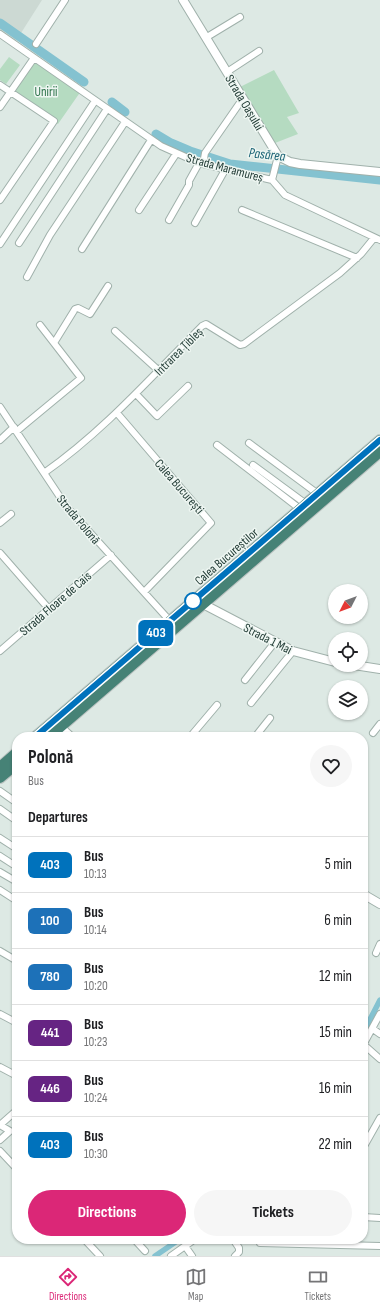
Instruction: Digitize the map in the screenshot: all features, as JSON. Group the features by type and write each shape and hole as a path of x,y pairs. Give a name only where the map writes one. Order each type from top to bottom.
{"highway":[{"name":"Calea Bucureștilor","path":"41,732 380,440"},
{"name":"Calea Bucureștilor","path":"54,732 380,452"},
{"path":"0,767 12,756"},
{"path":"0,778 12,768"}],"street":[{"path":"36,44 65,0"},
{"name":"Strada Oașului","path":"186,1 278,156"},
{"path":"206,37 240,16"},
{"name":"Strada Maramureș","path":"0,34 151,140 176,154 225,170 272,180 282,192 377,239"},
{"path":"227,72 259,51"},
{"path":"0,107 34,58"},
{"path":"0,85 54,121 0,200"},
{"path":"0,244 95,101"},
{"path":"169,220 189,185 191,178 201,163 205,153 240,104"},
{"path":"19,243 107,109"},
{"path":"27,277 47,240 125,122"},
{"path":"82,249 151,140"},
{"path":"140,210 176,154"},
{"path":"272,180 278,156 285,160 300,164 380,172"},
{"path":"195,223 225,170"},
{"path":"242,210 357,258"},
{"name":"Intrarea Țibleș","path":"44,473 87,440 117,413 204,324 240,345 244,344 340,273 377,239"},
{"path":"54,342 75,309 78,308 90,314 108,286"},
{"path":"0,440 80,378 40,325"},
{"path":"115,331 158,370"},
{"path":"136,394 157,416 188,386"},
{"name":"Strada Polonă","path":"1,411 16,429 66,506 170,621"},
{"name":"Calea București","path":"117,413 211,523 144,592"},
{"path":"249,444 318,494"},
{"path":"217,445 303,507"},
{"path":"253,465 303,507"},
{"path":"0,524 11,514"},
{"path":"0,553 49,609"},
{"name":"Strada Floare de Cais","path":"3,648 111,555"},
{"name":"Strada 1 Mai","path":"203,604 293,651 328,660"},
{"path":"0,640 3,648"},
{"path":"245,680 274,642"},
{"path":"251,703 293,651"},
{"path":"368,667 380,669"},
{"path":"194,732 216,704"},
{"path":"259,732 270,718"},
{"path":"373,733 380,724"},
{"path":"60,727 66,732"},
{"path":"0,791 12,799"},
{"path":"0,809 12,817"},
{"path":"0,838 12,846"},
{"path":"0,856 12,864"},
{"path":"0,872 12,879"},
{"path":"0,890 12,898"},
{"path":"368,897 380,904"},
{"path":"376,953 380,944"},
{"path":"0,951 12,958"},
{"path":"0,1014 12,1020"},
{"path":"368,1038 380,1014"},
{"path":"373,1030 380,1034"},
{"path":"368,1049 380,1059"},
{"path":"0,1067 12,1073"},
{"path":"0,1140 10,1131 0,1125 12,1116"},
{"path":"368,1139 380,1118"},
{"path":"0,1151 12,1164"},
{"path":"368,1217 380,1218"},
{"path":"89,1244 100,1256"},
{"path":"139,1244 145,1251"},
{"path":"171,1256 188,1244"},
{"path":"235,1256 239,1252 239,1248 236,1244"},
{"path":"320,1244 380,1246"},
{"path":"185,1246 192,1256"}],"shaded area":[{"path":"0,0 42,0 14,44 0,34"}],"green space":[{"path":"9,57 20,65 6,84 0,80 0,69"},
{"name":"Unirii","path":"34,58 81,91 58,124 10,92"},
{"path":"274,70 299,113 287,117 298,134 275,143 240,87"}],"waterway":[{"name":"Pasărea","path":"0,23 84,82"},
{"name":"Pasărea","path":"112,102 125,112"},
{"name":"Pasărea","path":"156,134 171,143 190,151 230,164 380,180"},
{"path":"368,1023 380,1000"},
{"path":"155,1256 173,1244"}],"bus line":[{"name":"403","path":"41,732 380,440"}]}
